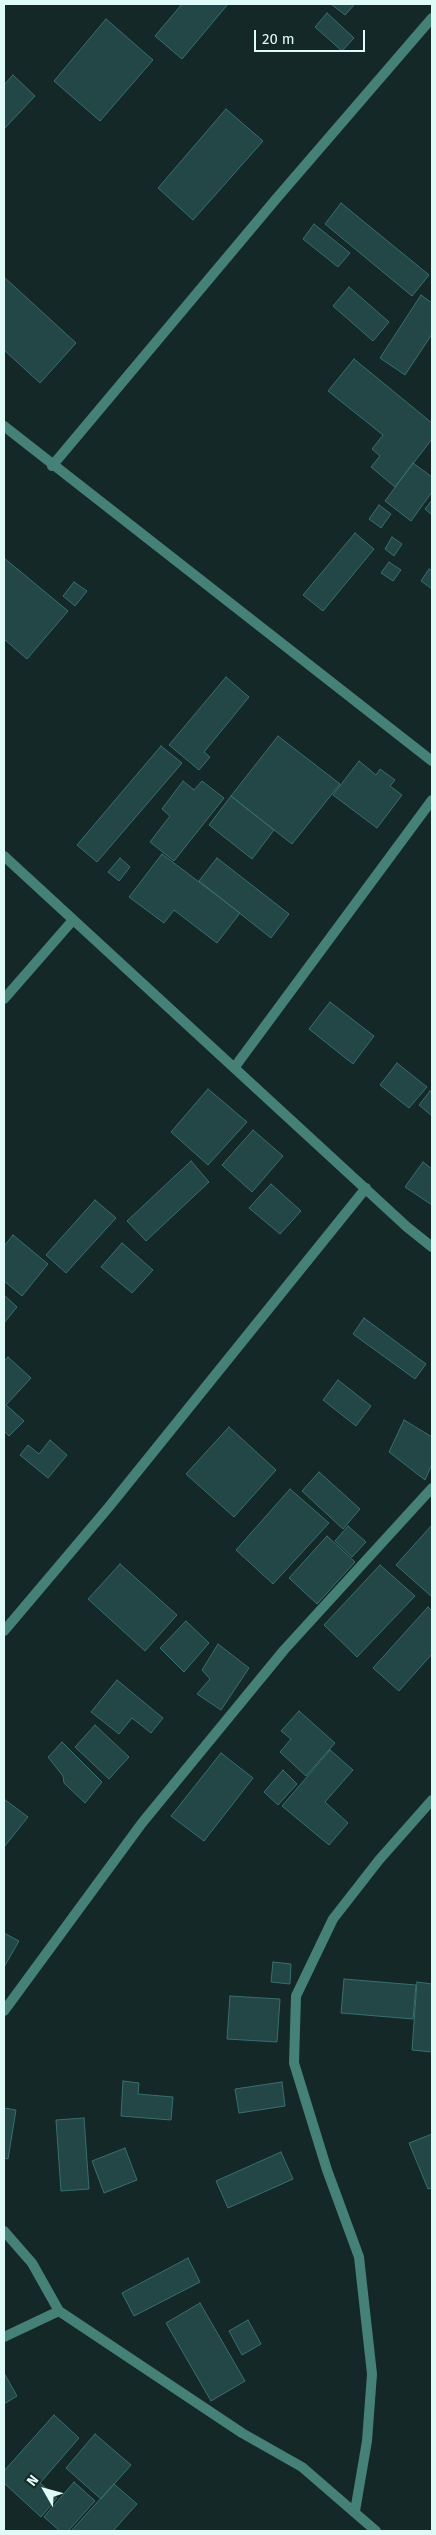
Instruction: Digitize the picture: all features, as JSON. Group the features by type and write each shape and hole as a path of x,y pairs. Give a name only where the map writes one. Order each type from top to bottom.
{"street":[{"path":"52,466 276,199 432,18"},
{"path":"4,426 52,466 432,761"},
{"path":"234,1068 432,800"},
{"path":"4,856 432,1247"},
{"path":"4,998 73,920"},
{"path":"4,1631 108,1508 366,1188"},
{"path":"4,2011 142,1823 284,1650 432,1488"},
{"path":"354,2510 367,2441 372,2374 359,2257 327,2170 294,2063 296,1996 333,1919 379,1860 432,1800"},
{"path":"4,2231 32,2263 60,2311 242,2432 302,2467 376,2531"},
{"path":"4,2337 60,2311"}],"building":[{"path":"182,4 228,4 182,59 155,36"},
{"path":"331,4 355,4 345,15"},
{"path":"327,13 354,38 342,51 315,27"},
{"path":"106,19 153,60 100,121 54,81"},
{"path":"13,75 35,96 4,129 4,85"},
{"path":"226,109 263,141 193,220 158,188"},
{"path":"341,203 429,275 412,296 325,224"},
{"path":"314,224 350,253 338,267 303,239"},
{"path":"4,277 76,343 40,383 4,350"},
{"path":"349,287 389,322 373,341 333,306"},
{"path":"421,295 432,303 432,334 405,375 380,358"},
{"path":"354,359 432,423 432,439 395,487 371,467 380,456 372,449 383,435 328,391"},
{"path":"413,463 432,477 432,492 411,521 385,501"},
{"path":"432,500 432,515 425,509"},
{"path":"379,505 391,514 381,528 369,519"},
{"path":"355,533 374,549 323,611 303,595"},
{"path":"392,537 402,544 394,556 385,549"},
{"path":"4,558 68,611 27,659 4,639"},
{"path":"389,562 401,570 393,581 381,573"},
{"path":"429,569 432,571 432,589 421,581"},
{"path":"74,582 87,591 75,606 63,596"},
{"path":"226,677 249,697 204,752 210,757 199,770 169,745"},
{"path":"278,736 340,784 292,844 231,796"},
{"path":"161,746 182,763 97,862 77,845"},
{"path":"359,761 376,775 380,769 395,780 390,786 402,795 377,828 333,795"},
{"path":"183,781 194,790 202,781 224,798 174,861 150,842 170,816 162,809"},
{"path":"231,796 274,830 252,859 209,825"},
{"path":"162,854 240,913 217,943 174,910 164,923 129,897"},
{"path":"120,858 130,867 119,881 108,872"},
{"path":"217,858 289,914 271,938 199,881"},
{"path":"330,1002 374,1036 353,1064 309,1029"},
{"path":"397,1063 427,1087 409,1108 380,1085"},
{"path":"208,1089 247,1122 208,1165 171,1132"},
{"path":"430,1091 432,1093 432,1116 419,1105"},
{"path":"253,1130 283,1156 252,1192 222,1165"},
{"path":"191,1161 209,1182 146,1241 127,1221"},
{"path":"423,1162 432,1169 432,1205 405,1187"},
{"path":"271,1184 301,1211 280,1234 249,1208"},
{"path":"95,1200 116,1218 66,1273 46,1255"},
{"path":"13,1235 48,1264 22,1296 4,1281 4,1246"},
{"path":"122,1243 153,1270 132,1293 101,1267"},
{"path":"4,1295 17,1307 4,1323"},
{"path":"364,1318 426,1364 415,1379 353,1334"},
{"path":"8,1357 31,1378 6,1405 24,1421 9,1436 4,1431 4,1361"},
{"path":"338,1380 371,1406 356,1426 323,1400"},
{"path":"404,1420 432,1437 432,1464 425,1480 389,1452"},
{"path":"229,1427 276,1470 234,1517 186,1474"},
{"path":"50,1440 67,1455 48,1478 20,1455 28,1445 39,1454"},
{"path":"319,1472 360,1509 343,1529 302,1491"},
{"path":"290,1489 329,1523 273,1584 236,1550"},
{"path":"432,1525 432,1597 396,1565"},
{"path":"348,1526 366,1542 352,1557 335,1541"},
{"path":"327,1536 355,1562 317,1604 289,1578"},
{"path":"120,1564 177,1615 145,1651 88,1599"},
{"path":"380,1565 415,1596 357,1657 324,1625"},
{"path":"428,1607 432,1611 432,1654 399,1691 373,1668"},
{"path":"186,1621 209,1643 184,1672 160,1648"},
{"path":"218,1644 249,1668 221,1710 197,1694 210,1679 202,1670"},
{"path":"117,1680 163,1718 151,1733 132,1718 119,1734 91,1712"},
{"path":"299,1711 335,1743 306,1776 280,1752 291,1739 281,1731"},
{"path":"95,1725 129,1757 109,1779 75,1747"},
{"path":"62,1742 102,1782 85,1803 64,1783 63,1776 48,1757"},
{"path":"330,1750 353,1770 325,1802 348,1823 329,1845 282,1806"},
{"path":"221,1753 253,1778 204,1841 171,1816"},
{"path":"283,1770 297,1784 278,1805 264,1792"},
{"path":"4,1799 28,1817 4,1847"},
{"path":"4,1933 19,1941 4,1967"},
{"path":"273,1962 291,1964 290,1984 271,1982"},
{"path":"344,1979 416,1985 413,2019 341,2013"},
{"path":"417,1982 432,1984 432,2052 412,2050"},
{"path":"230,1996 280,1999 277,2042 227,2039"},
{"path":"123,2081 139,2083 138,2094 173,2097 171,2120 121,2116"},
{"path":"282,2082 285,2106 239,2113 235,2089"},
{"path":"4,2108 16,2110 8,2159 4,2158"},
{"path":"84,2118 89,2189 61,2191 56,2120"},
{"path":"432,2134 432,2188 428,2189 409,2143"},
{"path":"125,2148 137,2180 104,2193 92,2161"},
{"path":"281,2152 293,2179 228,2208 216,2181"},
{"path":"188,2258 200,2282 134,2316 122,2293"},
{"path":"200,2303 245,2381 211,2401 166,2323"},
{"path":"248,2320 261,2344 242,2355 229,2331"},
{"path":"4,2373 17,2396 4,2404"},
{"path":"54,2415 79,2438 40,2483 57,2498 41,2517 4,2483 4,2471"},
{"path":"95,2434 131,2465 101,2499 66,2468"},
{"path":"74,2482 95,2501 68,2531 60,2531 44,2517"},
{"path":"114,2484 137,2504 113,2531 71,2531"}]}
